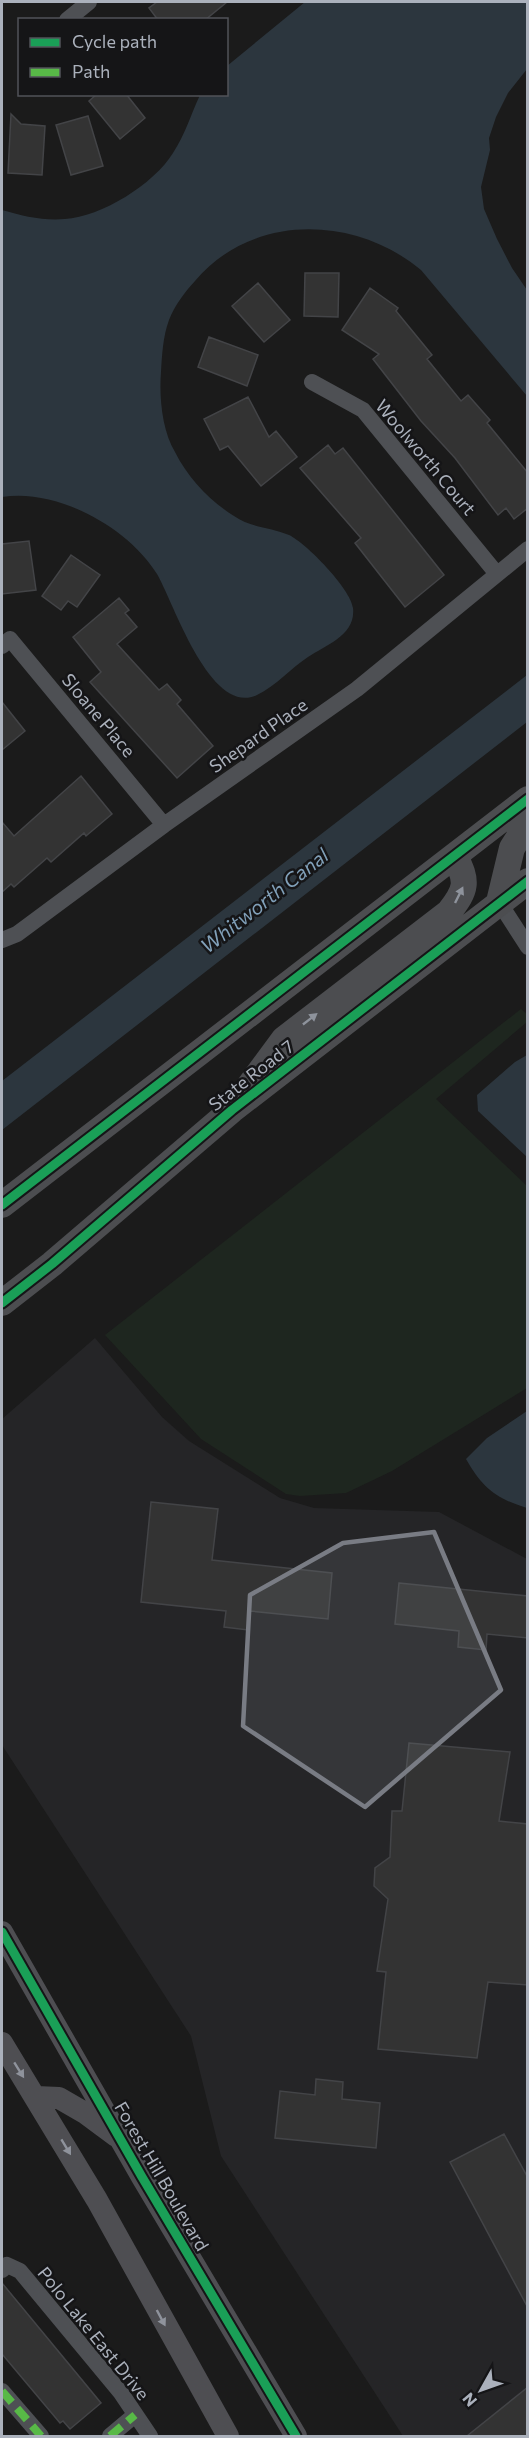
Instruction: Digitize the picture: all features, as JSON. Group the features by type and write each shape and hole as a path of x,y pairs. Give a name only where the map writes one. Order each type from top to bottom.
{"main road":[{"path":"2,1205 528,799"},
{"path":"499,902 512,848 528,823"},
{"path":"232,1110 284,1039 449,912 463,895 465,876 455,856"},
{"name":"State Road 7","path":"2,1303 52,1264 232,1110 528,881"},
{"name":"Forest Hill Boulevard","path":"2,1932 121,2140 296,2436"},
{"path":"2,2043 97,2200 228,2436"},
{"path":"36,2097 59,2098 85,2113 121,2140"}],"street":[{"path":"69,18 89,2"},
{"name":"Woolworth Court","path":"312,382 363,410 497,574"},
{"name":"Shepard Place","path":"2,940 16,934 357,689 528,549"},
{"name":"Sloane Place","path":"2,646 10,639 165,825"},
{"path":"499,902 528,947"},
{"name":"Polo Lake East Drive","path":"2,2270 7,2265 20,2271 121,2393 150,2436"},
{"path":"2,2391 41,2436"},
{"path":"110,2436 135,2415"}],"highlighted area":[{"path":"434,1532 501,1690 365,1807 243,1726 250,1595 343,1543"}],"shaded area":[{"path":"521,1009 527,1014 527,1022 436,1099 527,1186 527,1388 392,1471 346,1493 300,1496 286,1494 201,1439 105,1335"},
{"path":"95,1338 162,1417 189,1441 280,1498 314,1508 439,1512 527,1559 527,2436 403,2436 221,2156 191,2036 2,1745 2,1419"}],"water":[{"path":"305,2 527,2 527,69 508,93 496,117 489,138 490,150 481,187 484,209 497,239 527,290 527,396 421,270 395,252 366,239 336,231 305,229 274,233 245,243 218,259 195,281 174,309 169,320 162,352 161,402 167,434 180,462 208,496 225,510 241,520 289,535 306,547 345,590 353,608 350,625 338,638 302,661 264,691 257,695 240,697 224,689 209,674 183,630 157,574 128,541 89,515 67,505 23,496 2,497 2,210 41,219 65,219 94,212 125,197 153,176 173,153 200,96 228,96 228,65"},
{"name":"Whitworth Canal","path":"527,675 527,722 2,1130 2,1081"},
{"path":"527,1055 527,1157 478,1111 477,1095 515,1062"},
{"path":"527,1411 527,1508 491,1491 466,1459 487,1438"}],"building":[{"path":"157,2 227,2 207,18 156,18 149,8"},
{"path":"95,96 128,96 145,118 120,139 89,101"},
{"path":"11,114 21,124 45,126 42,175 8,173"},
{"path":"88,116 103,166 71,175 56,125"},
{"path":"305,273 339,273 338,317 304,316"},
{"path":"258,283 290,320 264,342 232,306"},
{"path":"370,288 398,308 396,311 432,355 427,359 461,401 468,395 490,420 487,423 528,473 528,508 514,519 506,508 498,515 455,458 421,421 373,359 379,354 342,330"},
{"path":"209,337 258,355 247,386 198,367"},
{"path":"248,397 269,437 276,431 297,457 261,486 228,446 220,450 204,419"},
{"path":"328,445 335,454 343,448 444,575 405,607 355,543 361,538 300,468"},
{"path":"29,541 36,590 2,594 2,544"},
{"path":"71,555 100,575 77,607 68,601 61,610 42,596"},
{"path":"119,598 129,610 125,613 137,627 117,644 159,690 167,684 181,700 177,704 213,746 177,778 90,682 101,672 73,637"},
{"path":"2,702 25,731 2,750"},
{"path":"81,776 112,814 86,836 84,833 51,862 47,858 14,887 11,884 2,892 2,822 14,836"},
{"path":"151,1502 218,1509 212,1560 332,1573 328,1619 250,1611 248,1630 224,1627 226,1611 141,1602"},
{"path":"399,1583 528,1596 528,1638 487,1634 486,1650 458,1647 459,1631 395,1624"},
{"path":"409,1743 510,1752 499,1821 528,1824 528,1985 488,1982 477,2058 378,2049 386,1972 377,1971 388,1899 374,1886 375,1868 390,1857 392,1811 402,1811"},
{"path":"316,2079 343,2082 342,2099 380,2103 376,2148 275,2138 280,2091 315,2095"},
{"path":"504,2134 528,2178 528,2308 450,2162"},
{"path":"2,2283 101,2403 70,2429 63,2421 60,2423 2,2354"},
{"path":"528,2387 528,2436 467,2436"}],"marked path":[{"path":"2,2391 41,2436"},
{"path":"110,2436 135,2415"}],"cycle path":[{"path":"2,1205 528,799"},
{"path":"2,1303 52,1264 232,1110 528,881"},
{"path":"2,1932 142,2177 296,2436"}]}
